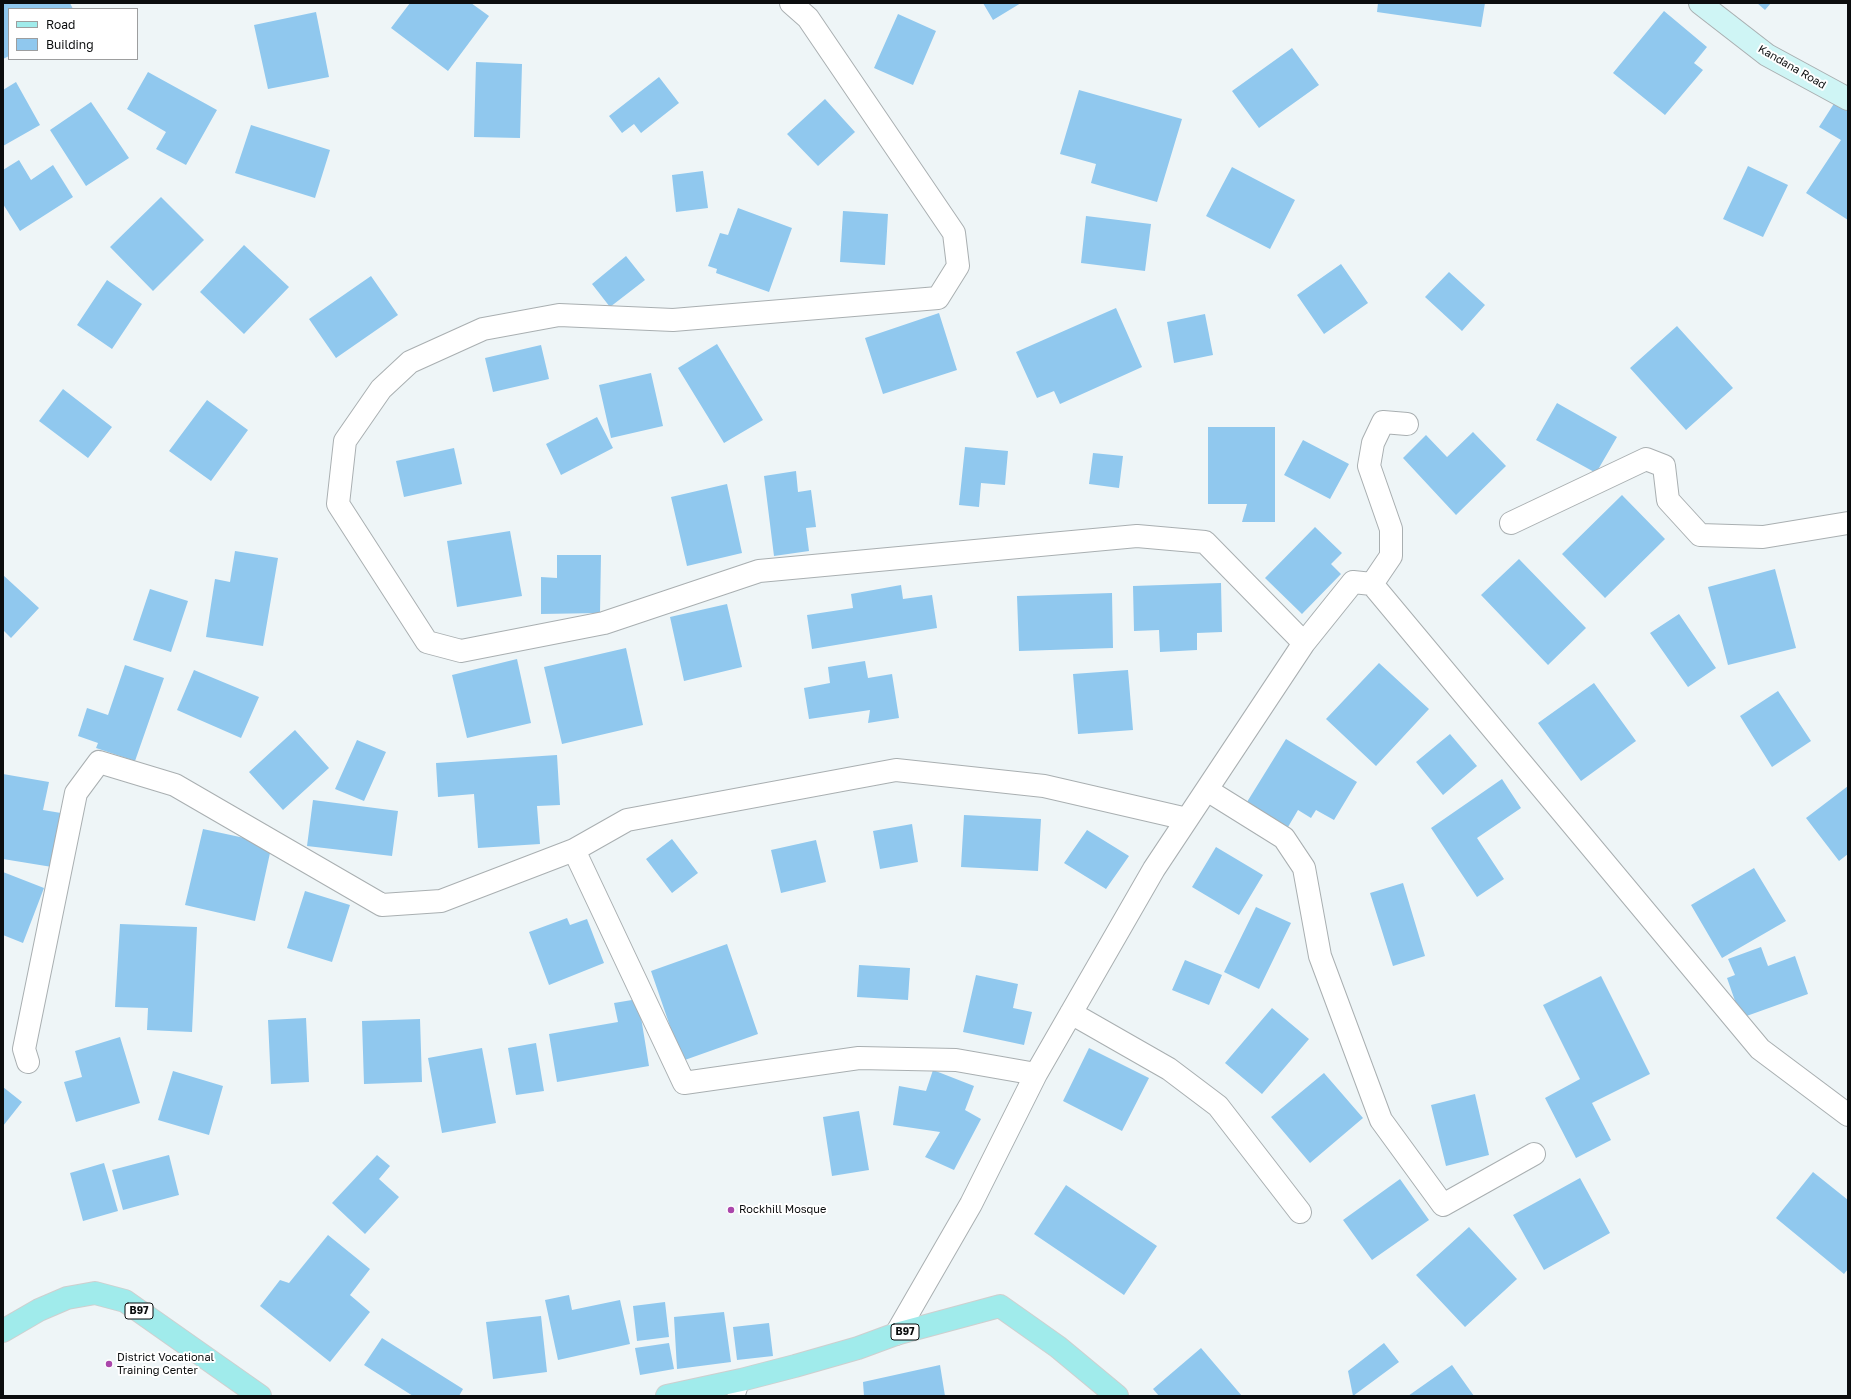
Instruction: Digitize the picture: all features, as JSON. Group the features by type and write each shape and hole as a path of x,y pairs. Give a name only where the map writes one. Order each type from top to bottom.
{"main road":[{"name":"B97","path":"3,1331 40,1310 66,1298 95,1293 125,1301 260,1396"},
{"name":"B97","path":"667,1396 739,1388 896,1334 1000,1306 1058,1347 1117,1396"}],"street":[{"path":"791,3 808,18 954,233 958,266 938,298 673,320 559,315 484,329 410,362 381,389 345,441 338,504 427,642 461,651 604,623 759,571 1137,536 1205,542 1304,643"},
{"name":"Kandana Road","path":"1700,3 1767,55 1848,99"},
{"path":"1372,584 1391,556 1391,529 1369,466 1373,443 1383,422 1407,424"},
{"path":"1511,523 1646,459 1664,466 1668,500 1700,535 1763,537 1848,523"},
{"path":"896,1334 971,1204 1036,1074 1154,869 1304,643 1353,582 1372,584 1760,1049 1848,1114"},
{"path":"28,1062 24,1049 76,793 100,762 174,785 382,905 441,901 574,850 627,820 896,770 1044,786 1187,820"},
{"path":"1207,790 1284,838 1304,868 1320,956 1381,1120 1443,1205 1534,1154"},
{"path":"574,850 684,1083 859,1058 956,1060 1036,1074"},
{"path":"1071,1013 1168,1069 1218,1106 1300,1212"}],"building":[{"path":"3,3 70,3 72,8 8,8 8,56 3,59"},
{"path":"410,3 471,3 489,16 448,71 391,28"},
{"path":"983,3 1021,3 993,20"},
{"path":"1378,3 1485,3 1481,27 1377,12"},
{"path":"1757,3 1771,3 1765,10"},
{"path":"1664,11 1707,47 1694,63 1703,70 1665,115 1613,73"},
{"path":"316,12 329,77 268,89 254,25"},
{"path":"898,14 936,31 913,85 874,68"},
{"path":"1292,48 1319,85 1259,128 1232,91"},
{"path":"476,62 522,64 520,138 474,137"},
{"path":"148,72 217,110 186,165 156,149 166,132 127,109"},
{"path":"659,77 679,103 641,133 634,124 622,133 609,116"},
{"path":"16,82 40,125 3,146 3,90"},
{"path":"1079,90 1182,119 1157,202 1091,183 1096,164 1060,154"},
{"path":"825,99 855,132 818,166 787,134"},
{"path":"91,102 129,158 86,186 50,130"},
{"path":"1835,102 1848,110 1848,220 1806,193 1841,140 1819,127"},
{"path":"251,125 330,150 315,198 235,173"},
{"path":"19,160 31,180 53,165 73,197 20,231 3,204 3,170"},
{"path":"1748,166 1788,185 1763,237 1723,219"},
{"path":"1232,167 1295,200 1270,249 1206,216"},
{"path":"703,171 708,208 676,212 672,175"},
{"path":"161,197 204,240 153,291 110,247"},
{"path":"738,208 792,228 769,292 716,273 717,269 708,266 720,233 728,235"},
{"path":"843,211 888,214 885,265 840,262"},
{"path":"1086,216 1151,224 1145,271 1081,263"},
{"path":"244,245 289,287 244,334 200,292"},
{"path":"626,256 645,280 610,307 592,284"},
{"path":"1341,264 1368,303 1324,334 1297,295"},
{"path":"1449,272 1485,305 1462,331 1425,297"},
{"path":"371,276 398,315 336,358 309,319"},
{"path":"107,280 142,304 112,349 77,325"},
{"path":"1116,308 1142,367 1060,404 1054,391 1037,398 1016,352"},
{"path":"939,313 957,370 883,394 865,338"},
{"path":"1205,314 1213,355 1174,363 1167,322"},
{"path":"1677,326 1733,388 1686,430 1630,368"},
{"path":"717,344 763,420 724,443 678,368"},
{"path":"541,345 549,379 493,392 485,358"},
{"path":"651,373 663,426 611,438 599,385"},
{"path":"63,389 112,427 88,458 39,421"},
{"path":"207,400 248,430 211,481 169,451"},
{"path":"1557,403 1617,437 1596,473 1536,440"},
{"path":"597,417 613,448 561,475 546,444"},
{"path":"1208,427 1275,427 1275,522 1242,522 1247,504 1208,504"},
{"path":"1473,432 1506,466 1456,515 1403,458 1426,435 1447,457"},
{"path":"1303,440 1349,464 1330,499 1284,475"},
{"path":"965,447 1008,451 1005,485 981,483 979,507 959,505"},
{"path":"454,448 462,484 404,497 396,461"},
{"path":"1093,453 1123,456 1119,488 1089,484"},
{"path":"796,471 798,492 811,490 816,527 806,528 809,551 774,556 764,476"},
{"path":"727,484 742,553 687,566 671,497"},
{"path":"1622,495 1665,539 1605,598 1562,554"},
{"path":"1315,527 1342,553 1331,564 1341,574 1302,614 1265,578"},
{"path":"510,531 522,596 457,607 447,541"},
{"path":"235,551 278,558 263,646 206,637 215,579 230,582"},
{"path":"557,555 601,555 600,613 541,614 541,577 557,578"},
{"path":"1519,559 1586,628 1548,665 1481,595"},
{"path":"1775,569 1796,648 1728,665 1708,587"},
{"path":"3,575 39,608 11,638 3,630"},
{"path":"1221,583 1222,632 1197,633 1197,650 1160,652 1159,630 1134,631 1133,586"},
{"path":"901,585 903,599 932,595 937,628 812,649 807,615 853,608 851,594"},
{"path":"150,589 188,601 171,652 133,640"},
{"path":"1112,593 1113,648 1019,651 1017,596"},
{"path":"727,604 742,667 684,681 670,617"},
{"path":"1679,614 1716,668 1688,687 1650,633"},
{"path":"626,648 643,725 562,744 544,667"},
{"path":"517,659 531,723 467,738 452,675"},
{"path":"865,661 868,678 892,674 899,718 868,723 870,710 809,719 804,688 830,683 828,667"},
{"path":"1379,663 1429,709 1376,766 1326,719"},
{"path":"125,665 164,678 135,761 96,748 98,743 78,736 87,708 108,715"},
{"path":"194,670 259,697 241,738 177,710"},
{"path":"1128,670 1133,730 1078,734 1073,674"},
{"path":"1594,683 1636,741 1581,781 1538,723"},
{"path":"1778,691 1811,741 1772,767 1740,716"},
{"path":"295,730 329,768 283,810 249,772"},
{"path":"1450,734 1477,766 1443,795 1416,762"},
{"path":"1286,739 1357,782 1334,820 1316,810 1311,818 1298,810 1288,827 1247,802"},
{"path":"357,740 386,752 364,801 335,789"},
{"path":"557,755 560,805 537,806 540,844 478,848 474,794 438,797 436,763"},
{"path":"3,774 49,782 43,810 61,813 52,867 3,859"},
{"path":"1502,779 1521,808 1477,838 1504,879 1477,897 1431,828"},
{"path":"1848,786 1848,854 1839,861 1806,818"},
{"path":"313,800 398,811 392,856 307,846"},
{"path":"964,815 1041,819 1038,871 961,867"},
{"path":"912,824 918,862 880,869 873,831"},
{"path":"203,829 272,844 255,921 185,905"},
{"path":"1087,830 1129,856 1106,889 1064,863"},
{"path":"672,839 698,873 672,893 646,859"},
{"path":"816,840 826,882 781,893 771,850"},
{"path":"1216,847 1263,875 1239,915 1192,887"},
{"path":"1754,868 1786,921 1722,958 1691,905"},
{"path":"3,872 44,888 23,943 3,935"},
{"path":"1403,883 1425,956 1393,966 1370,893"},
{"path":"305,891 350,905 332,962 287,948"},
{"path":"1256,907 1291,923 1259,989 1224,972"},
{"path":"567,918 570,925 587,919 604,963 549,985 529,932"},
{"path":"120,924 197,927 192,1032 147,1030 148,1008 115,1007"},
{"path":"727,944 758,1034 682,1061 651,971"},
{"path":"1761,947 1768,966 1795,956 1808,994 1741,1018 1727,978 1735,975 1728,959"},
{"path":"1185,960 1222,975 1209,1005 1172,990"},
{"path":"859,965 910,968 908,1000 857,997"},
{"path":"976,975 1018,984 1013,1008 1032,1012 1024,1045 963,1032"},
{"path":"1601,976 1650,1074 1592,1103 1611,1140 1576,1158 1545,1098 1580,1079 1543,1005"},
{"path":"638,999 649,1066 557,1082 549,1034 618,1022 614,1003"},
{"path":"1272,1008 1309,1039 1262,1094 1225,1063"},
{"path":"306,1018 309,1082 271,1084 268,1020"},
{"path":"420,1019 422,1082 364,1084 362,1021"},
{"path":"120,1037 140,1103 76,1122 64,1082 82,1077 75,1051"},
{"path":"536,1043 544,1091 516,1095 508,1048"},
{"path":"482,1048 496,1123 442,1133 428,1058"},
{"path":"1089,1048 1149,1078 1122,1131 1063,1101"},
{"path":"933,1070 974,1086 965,1110 981,1119 954,1170 925,1157 940,1132 893,1125 899,1086 926,1091"},
{"path":"173,1071 223,1086 209,1135 158,1120"},
{"path":"1324,1073 1363,1118 1310,1163 1271,1117"},
{"path":"3,1087 22,1102 3,1126"},
{"path":"1475,1094 1489,1155 1446,1166 1431,1105"},
{"path":"859,1111 869,1170 832,1176 823,1117"},
{"path":"169,1155 179,1195 123,1210 112,1170"},
{"path":"377,1155 390,1166 379,1179 399,1197 365,1234 332,1203"},
{"path":"104,1163 118,1211 83,1221 70,1173"},
{"path":"1813,1172 1848,1200 1848,1269 1844,1274 1776,1218"},
{"path":"1580,1178 1610,1233 1544,1270 1513,1215"},
{"path":"1400,1179 1429,1220 1372,1260 1343,1220"},
{"path":"1066,1185 1157,1246 1124,1295 1034,1234"},
{"path":"1469,1227 1517,1279 1465,1327 1416,1275"},
{"path":"328,1235 370,1269 350,1295 370,1312 330,1362 260,1306 280,1280 289,1283"},
{"path":"569,1295 572,1310 620,1300 630,1344 558,1360 545,1300"},
{"path":"665,1302 669,1337 637,1341 633,1306"},
{"path":"724,1312 731,1362 677,1369 674,1317"},
{"path":"541,1316 547,1372 493,1379 486,1322"},
{"path":"769,1323 773,1356 737,1360 733,1327"},
{"path":"382,1338 463,1389 459,1396 413,1396 364,1365"},
{"path":"669,1343 674,1369 640,1375 635,1348"},
{"path":"1384,1343 1399,1362 1353,1396 1348,1371"},
{"path":"1201,1348 1242,1396 1159,1396 1153,1389"},
{"path":"940,1365 945,1396 864,1396 863,1382"},
{"path":"1452,1365 1474,1396 1408,1396"}],"place":[{"name":"Rockhill Mosque","path":"731,1210"},
{"name":"District Vocational Training Center","path":"109,1364"}]}
